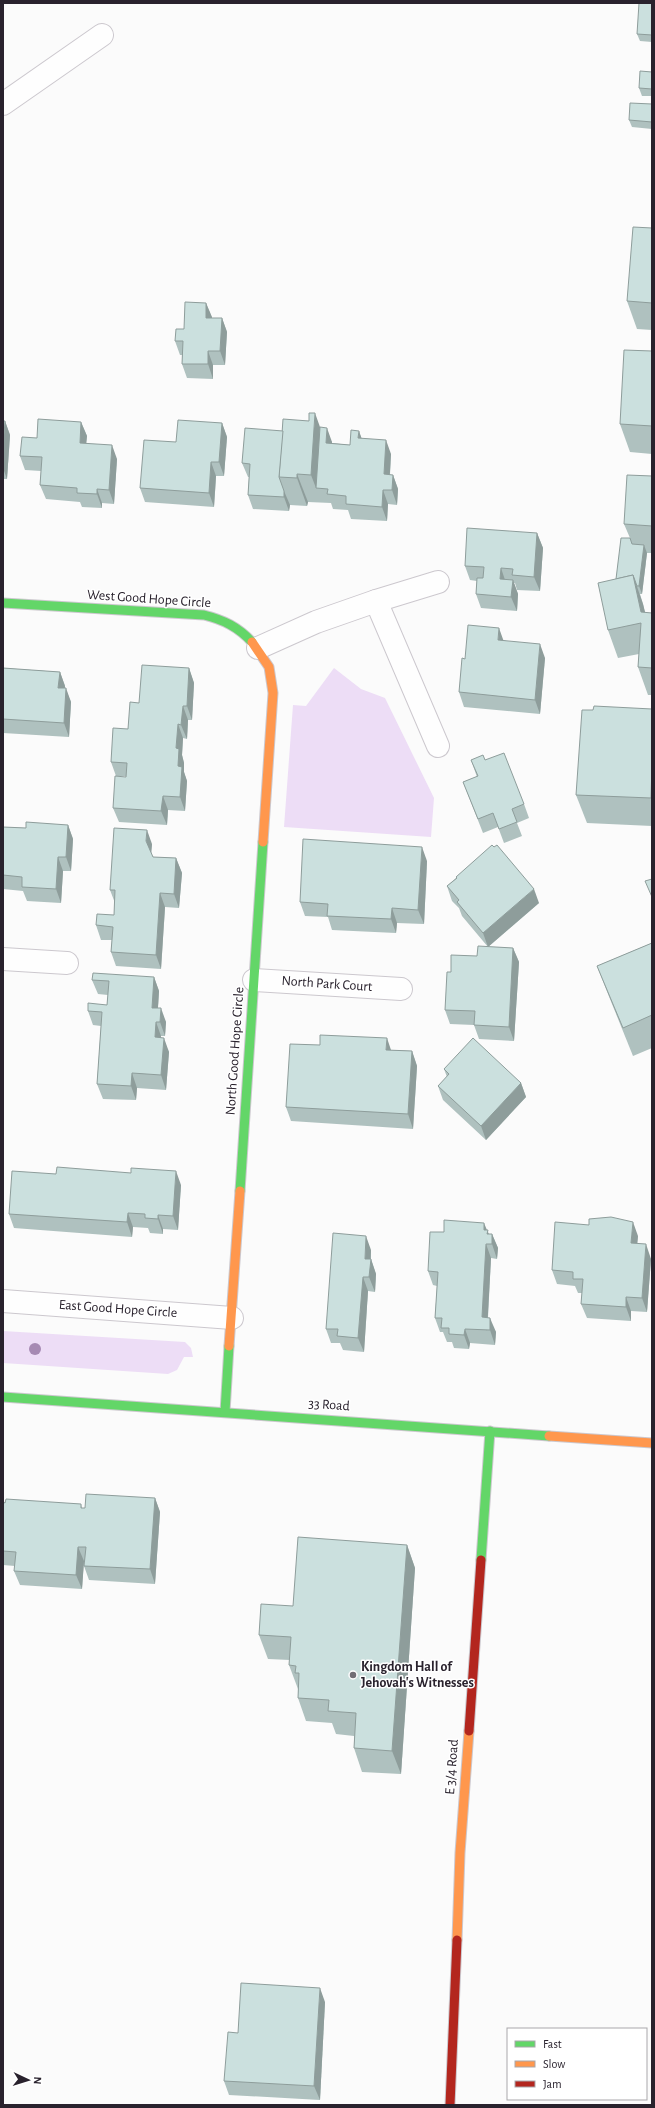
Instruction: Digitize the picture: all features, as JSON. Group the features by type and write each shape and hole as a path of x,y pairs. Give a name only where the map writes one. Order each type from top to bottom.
{"street":[{"path":"3,104 102,35"},
{"path":"258,648 316,622 376,601 438,582"},
{"path":"376,601 438,746"},
{"name":"West Good Hope Circle","path":"3,603 204,615 226,621 243,632 258,648 269,666 273,693"},
{"name":"North Good Hope Circle","path":"225,1412 273,693"},
{"path":"3,959 67,963"},
{"name":"North Park Court","path":"254,980 401,989"},
{"name":"East Good Hope Circle","path":"3,1301 232,1318"},
{"name":"33 Road","path":"3,1397 652,1443"},
{"name":"E 3/4 Road","path":"450,2105 460,1852 490,1431"}],"shaded area":[{"path":"334,668 361,689 385,698 434,798 431,837 284,827 293,705 306,706"},
{"path":"3,1331 185,1342 191,1348 193,1357 184,1357 177,1370 168,1374 3,1363"}],"building":[{"path":"639,3 652,3 652,35 637,34"},
{"path":"640,71 652,72 652,89 639,88"},
{"path":"630,103 652,104 652,122 629,120"},
{"path":"633,227 652,228 652,303 627,301"},
{"path":"185,302 206,303 206,318 222,318 220,351 208,351 208,364 182,364 183,341 175,341 176,329 184,329"},
{"path":"624,350 652,351 652,426 620,424"},
{"path":"309,413 315,413 311,475 297,474 297,478 279,477 283,419 309,421"},
{"path":"38,419 81,422 80,443 112,445 109,490 97,489 97,494 77,493 77,488 40,485 42,457 20,456 22,437 37,438"},
{"path":"178,420 222,423 219,462 211,462 209,493 140,488 144,440 176,442"},
{"path":"3,421 5,421 3,448"},
{"path":"320,427 327,428 326,443 350,445 351,430 359,431 358,438 386,440 384,474 393,475 392,490 383,490 382,507 346,504 346,496 327,494 328,489 316,488"},
{"path":"245,428 283,431 279,477 284,491 284,497 248,495 250,464 242,463"},
{"path":"627,475 652,476 652,526 624,524"},
{"path":"467,528 537,533 534,577 512,575 513,569 501,568 500,579 513,580 511,597 476,594 477,578 483,578 484,567 465,566"},
{"path":"621,538 630,538 632,544 644,545 639,586 637,586 633,575 616,579"},
{"path":"633,575 641,612 652,613 652,668 638,667 641,623 608,630 598,583"},
{"path":"468,625 499,628 498,640 540,644 535,700 459,692 462,658 465,659"},
{"path":"142,665 189,668 187,706 183,706 181,725 178,724 176,748 179,749 178,766 182,767 180,797 163,796 161,811 113,808 115,776 126,777 127,763 111,762 113,728 128,729 130,702 139,703"},
{"path":"3,668 60,672 58,688 66,688 64,723 3,719"},
{"path":"594,706 652,709 651,798 576,795 582,710 593,710"},
{"path":"504,753 524,804 512,809 517,822 499,829 493,813 478,819 463,782 478,776 471,760 483,755 485,760"},
{"path":"26,822 68,825 66,857 58,857 56,889 22,887 22,877 3,875 3,827 26,828"},
{"path":"114,828 147,830 146,841 153,857 176,858 174,894 160,893 156,955 111,952 113,927 96,925 97,914 114,915 115,890 110,890"},
{"path":"303,839 422,847 418,910 392,908 391,919 327,916 328,904 300,902"},
{"path":"492,845 494,847 497,845 534,889 483,933 457,902 459,900 447,886"},
{"path":"652,879 652,897 645,881"},
{"path":"652,943 652,1015 623,1028 597,966"},
{"path":"478,946 513,948 509,1027 474,1025 475,1011 445,1010 447,972 451,972 451,955 477,956"},
{"path":"93,973 154,977 152,1008 161,1008 160,1022 156,1022 155,1037 164,1038 161,1075 132,1073 131,1086 97,1084 102,1012 88,1011 88,1003 107,1005 109,981 92,980"},
{"path":"320,1035 387,1038 386,1050 412,1051 408,1114 286,1107 290,1044 320,1045"},
{"path":"473,1038 521,1083 481,1126 438,1086 449,1074 444,1069"},
{"path":"57,1167 131,1173 131,1168 176,1171 173,1216 158,1215 158,1219 145,1218 145,1214 128,1213 127,1222 9,1214 12,1171 56,1174"},
{"path":"611,1217 633,1222 631,1243 646,1244 642,1298 626,1297 626,1307 581,1304 583,1279 573,1279 573,1272 552,1270 555,1222 589,1225 589,1219"},
{"path":"444,1220 484,1223 484,1230 488,1230 487,1234 492,1234 492,1244 486,1244 482,1317 490,1318 490,1330 465,1329 464,1335 449,1334 449,1328 441,1328 442,1318 435,1318 438,1272 428,1271 430,1232 444,1232"},
{"path":"333,1233 366,1236 365,1259 371,1259 369,1277 363,1277 358,1338 337,1336 338,1329 326,1329"},
{"path":"86,1494 155,1498 150,1569 84,1566 86,1547 78,1547 76,1575 14,1571 16,1552 3,1551 3,1502 5,1503 6,1499 81,1504 81,1508 85,1508"},
{"name":"Kingdom Hall of Jehovah's Witnesses","path":"298,1537 407,1545 392,1751 354,1748 356,1713 328,1711 329,1700 298,1698 299,1673 295,1673 296,1666 289,1665 291,1637 259,1635 261,1604 293,1606"},
{"path":"241,1983 320,1988 314,2086 224,2081 228,2032 238,2033"}],"traffic: fast":[{"path":"3,603 204,615 218,619 230,625 252,642"},
{"path":"240,1191 263,842"},
{"path":"225,1412 229,1346"},
{"path":"3,1397 549,1436"},
{"path":"481,1560 490,1431"}],"traffic: slow":[{"path":"252,642 269,667 273,693 263,842"},
{"path":"229,1346 240,1191"},
{"path":"549,1436 652,1443"},
{"path":"457,1940 460,1853 469,1731"}],"traffic: jam":[{"path":"469,1731 481,1560"},
{"path":"450,2105 457,1940"}],"place":[{"name":"Kingdom Hall of Jehovah's Witnesses","path":"353,1675"}]}
